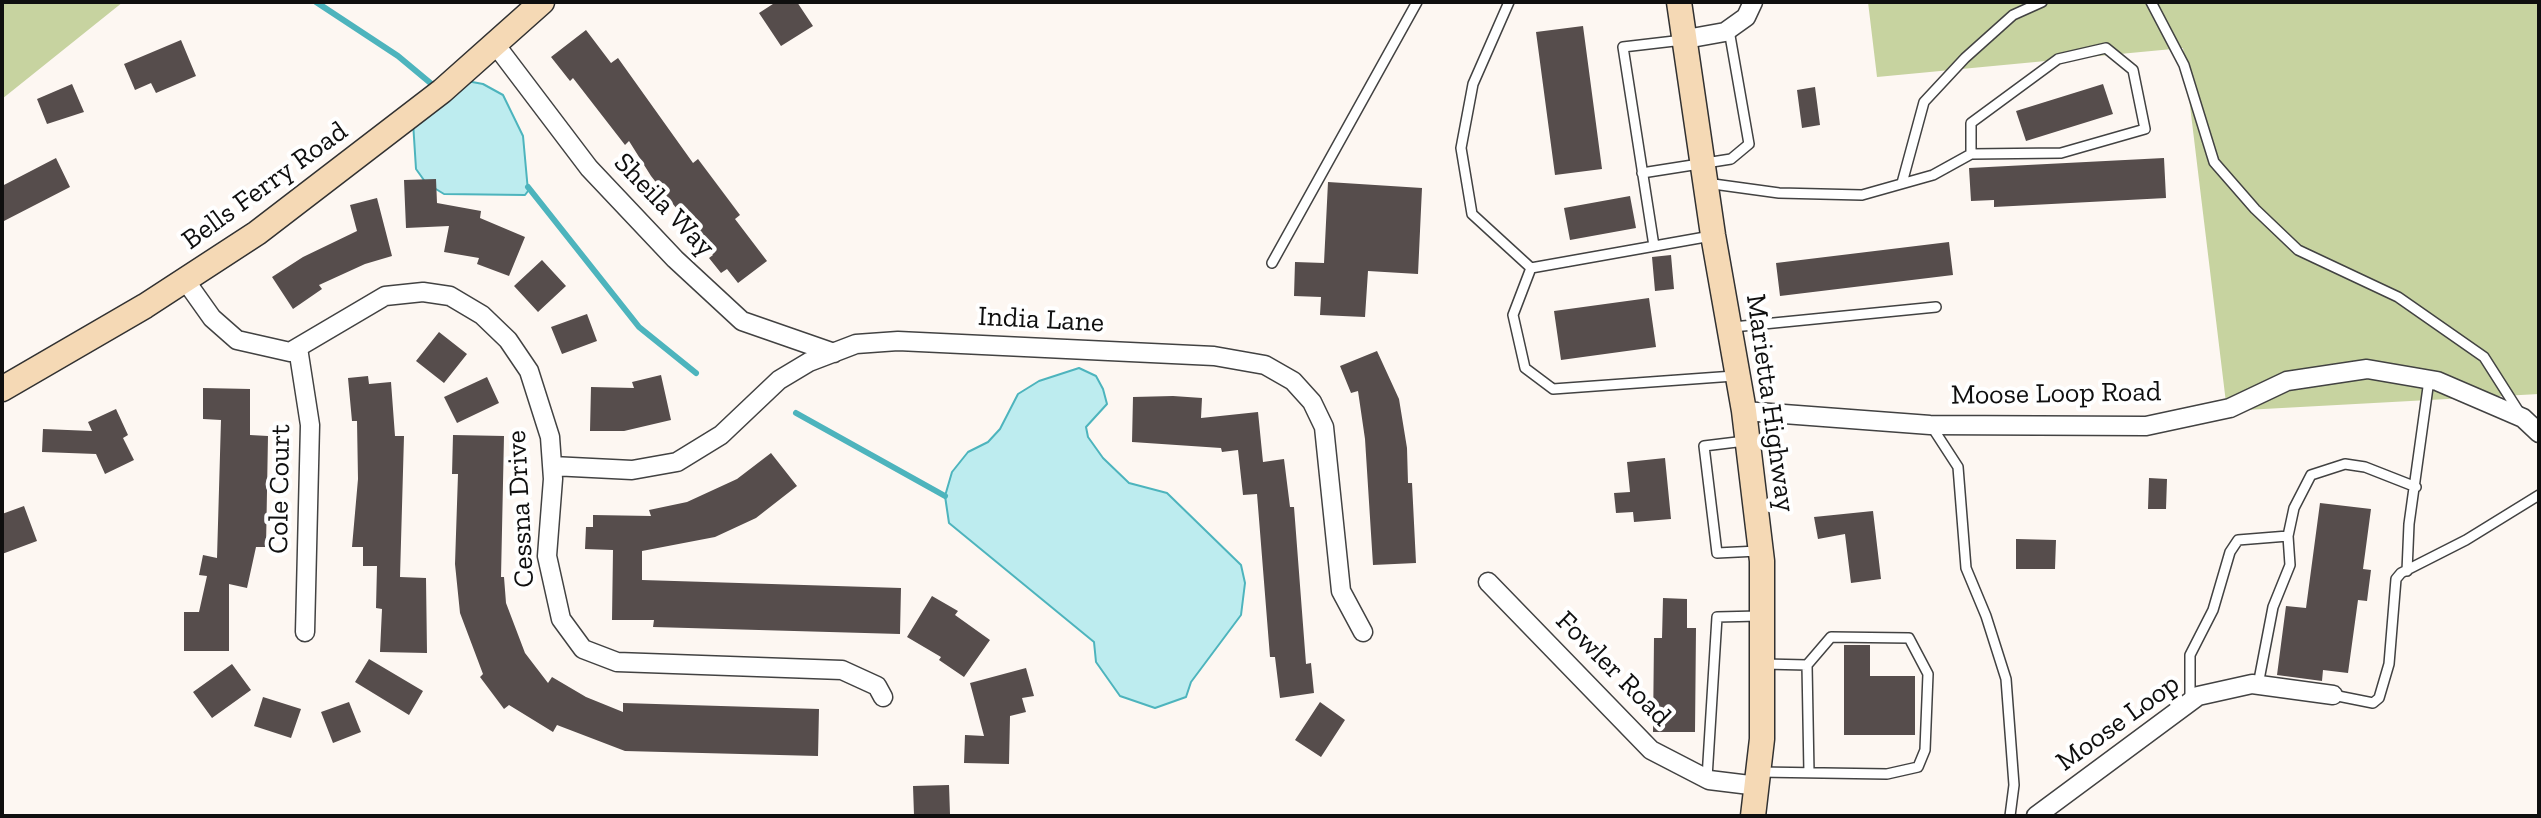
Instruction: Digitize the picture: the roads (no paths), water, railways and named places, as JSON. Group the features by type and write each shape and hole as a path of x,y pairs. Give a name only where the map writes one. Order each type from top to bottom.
{"main road":[{"name":"Bells Ferry Road","path":"2,389 185,280 340,171 442,91 542,2"},
{"name":"Marietta Highway","path":"1679,2 1713,235 1744,411 1761,551 1763,664 1758,779 1753,816"}],"street":[{"path":"1686,39 1729,29 1746,17 1753,2"},
{"name":"Sheila Way","path":"495,44 589,168 675,259 742,321 834,353"},
{"path":"185,280 212,318 237,340 264,349 290,352 298,348"},
{"name":"Cessna Drive","path":"298,348 385,296 423,292 450,296 482,315 508,340 529,371 550,437 552,466 547,556 561,619 583,649 617,662 842,670 877,686 883,697"},
{"name":"India Lane","path":"552,466 632,470 677,462 721,435 779,380 856,344 898,341 1214,356 1265,365 1293,381 1312,402 1324,427 1341,591 1363,632"},
{"name":"Cole Court","path":"298,348 310,425 305,632"},
{"name":"Moose Loop Road","path":"1744,411 1930,425 2146,426 2230,408 2287,381 2367,369 2429,380 2523,418 2539,433"},
{"name":"Fowler Road","path":"1488,582 1651,750 1707,778 1758,779"},
{"name":"Moose Loop","path":"2036,816 2198,696 2258,685 2333,695"}],"lane":[{"path":"1272,263 1417,2"},
{"path":"1509,2 1473,84 1461,148 1472,214 1531,268"},
{"path":"1902,183 1924,102 1965,58 2013,15 2042,2"},
{"path":"2151,2 2184,65 2214,162 2255,209 2298,250 2398,297 2484,357 2523,418"},
{"path":"1705,174 1749,144 1729,29"},
{"path":"1654,246 1623,47 1686,39"},
{"path":"1642,173 1705,174 1779,193 1862,195 1933,175 1971,154 2061,153 2145,129 2133,70 2106,48 2058,59 1971,123 1971,154"},
{"path":"1531,268 1713,235"},
{"path":"1531,268 1513,315 1525,368 1553,389 1738,375"},
{"path":"1729,327 1936,307"},
{"path":"2407,571 2429,380"},
{"path":"1930,425 1958,467 1959,521 1966,568 1986,616 2006,679 2014,785 2010,816"},
{"path":"1748,441 1704,446 1717,553 1761,551"},
{"path":"2258,685 2273,607 2290,565 2288,536 2302,489 2311,475 2324,468 2345,464 2365,467 2416,487"},
{"path":"2333,695 2373,703 2379,698 2389,664 2396,579 2539,495"},
{"path":"2190,702 2190,655 2213,610 2230,552 2238,540 2288,536"},
{"path":"1707,778 1717,617 1762,615"},
{"path":"1758,779 1809,773 1887,774 1918,767 1925,750 1928,674 1909,638 1831,637 1807,665 1809,773"},
{"path":"1763,664 1807,665"}],"water":[{"path":"456,79 483,84 503,95 523,136 528,191 525,195 444,194 426,183 416,169 413,122"},
{"path":"1079,368 1096,376 1107,404 1086,427 1088,437 1103,458 1129,483 1167,493 1241,565 1245,583 1241,615 1191,682 1186,697 1155,708 1120,696 1096,662 1094,642 949,523 945,496 952,472 968,452 988,442 1000,429 1018,394 1039,381"}],"waterway":[{"path":"316,2 398,56 434,86"},
{"path":"528,187 639,327 696,373"},
{"path":"796,413 945,496"}]}
